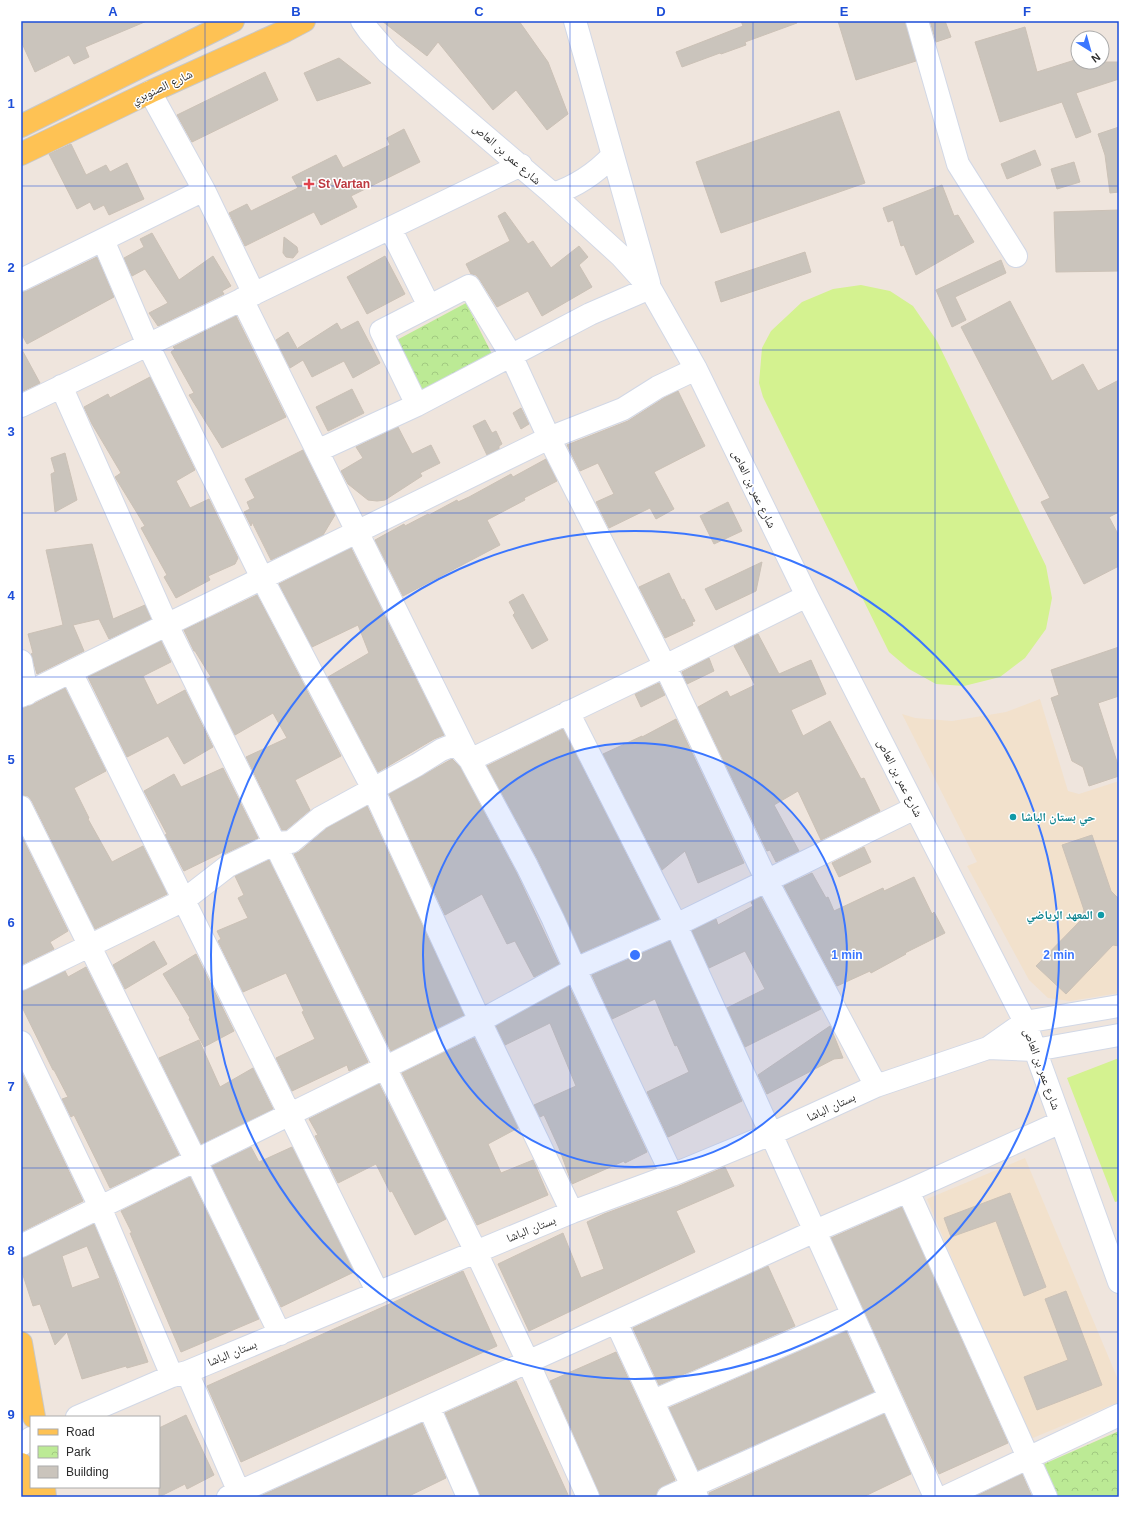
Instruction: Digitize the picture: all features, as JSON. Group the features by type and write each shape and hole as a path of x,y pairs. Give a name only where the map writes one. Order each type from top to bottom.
{"main road":[{"path":"21,126 233,21"},
{"name":"شارع الصنوبري","path":"21,154 150,92 304,21"},
{"path":"21,1343 34,1416"},
{"path":"21,1464 25,1497"}],"street":[{"name":"شارع عمر بن العاص","path":"362,21 388,52 521,165 621,256 650,288 696,369 806,596 1025,1022 1119,1282"},
{"name":"شارع عمر بن العاص","path":"575,21 650,288"},
{"path":"917,21 958,164 1016,256"},
{"path":"150,92 204,190 248,296 317,451 470,760 530,872 672,1175"},
{"path":"553,194 592,176 612,156"},
{"path":"21,406 521,165"},
{"path":"21,280 204,190"},
{"path":"390,228 429,306"},
{"path":"103,240 148,345 262,578 373,790 480,1021 572,1212"},
{"path":"418,405 381,331 470,286 511,355 549,438 665,666 767,880 876,1086"},
{"path":"317,451 418,405 590,314 650,288"},
{"path":"21,661 24,695 549,438 623,409 658,387 696,369"},
{"path":"61,386 167,625 476,1252 528,1362 588,1497"},
{"path":"470,760 806,596"},
{"path":"71,672 378,1293"},
{"path":"568,712 676,925 772,1134 935,1497"},
{"path":"21,979 184,900 228,866 276,844 291,842 320,818 373,790 441,750 456,744 470,760"},
{"path":"21,807 196,1160 280,1334"},
{"path":"21,1246 480,1021 575,969 676,925 915,808"},
{"name":"بستان الباشا","path":"79,1416 572,1212 672,1175 772,1134 876,1086 988,1048 1025,1022 1119,1006"},
{"name":"بستان الباشا","path":"988,1048 1036,1050 1119,1035"},
{"path":"21,1042 236,1495 815,1231 1061,1122"},
{"path":"908,1191 1046,1497"},
{"path":"653,1401 853,1315"},
{"path":"616,1322 694,1492"},
{"path":"668,1497 694,1492 890,1398"},
{"path":"429,1407 464,1496"},
{"path":"944,1497 1119,1415"},
{"path":"21,1445 30,1439"}],"shaded area":[{"path":"1040,699 1068,791 1079,794 1119,781 1119,993 1070,1001 1048,998 1029,980 967,866 977,862 902,714 915,718 952,721 1006,712"},
{"path":"1025,1158 1119,1382 1119,1402 1028,1440 927,1199"}],"green space":[{"path":"861,285 890,291 913,306 937,341 1046,566 1052,598 1046,629 1025,658 1000,677 964,686 936,684 909,669 889,652 763,397 759,383 762,348 771,331 802,302 833,289"},
{"path":"466,303 492,354 422,391 395,341"},
{"path":"1119,1058 1119,1201 1115,1202 1067,1078"},
{"path":"1119,1431 1119,1497 1058,1497 1044,1464"}],"building":[{"path":"21,21 147,21 85,47 89,57 74,64 69,55 35,72 21,41"},
{"path":"382,21 519,21 548,62 568,114 547,130 516,90 493,110 438,42 427,56"},
{"path":"741,21 796,21 797,23 745,42 746,45 682,67 676,52 743,26"},
{"path":"838,21 905,21 916,61 856,80"},
{"path":"930,21 945,21 951,37 936,42"},
{"path":"1025,27 1037,72 1070,62 1070,70 1110,70 1110,62 1119,62 1119,79 1076,93 1091,132 1076,138 1062,102 1000,122 975,42"},
{"path":"339,58 371,83 317,101 304,73"},
{"path":"265,72 278,100 192,142 177,115"},
{"path":"839,111 865,183 721,233 696,162"},
{"path":"1119,127 1119,192 1110,193 1105,155 1098,134"},
{"path":"404,129 420,162 351,196 357,207 321,225 314,212 245,246 229,213 247,204 251,211 298,188 292,177 336,155 343,168 390,145 387,138"},
{"path":"71,144 86,175 106,165 110,172 127,163 144,199 109,215 104,205 94,210 90,202 77,209 49,154"},
{"path":"1035,150 1041,165 1007,179 1001,164"},
{"path":"1074,162 1080,182 1057,189 1051,169"},
{"path":"942,185 954,216 958,215 974,242 916,275 904,245 901,246 893,220 888,222 883,208"},
{"path":"1119,210 1119,271 1056,272 1054,212"},
{"path":"505,212 528,244 533,241 551,268 579,246 588,257 579,265 592,287 542,316 528,291 497,307 480,280 476,275 471,274 466,264 510,241 498,216"},
{"path":"152,233 179,280 213,256 231,286 222,291 224,294 158,326 149,313 168,303 145,269 132,276 124,258 144,247 140,239"},
{"path":"284,237 297,247 298,252 293,258 286,257 283,253"},
{"path":"805,252 811,272 721,302 715,282"},
{"path":"385,256 405,294 367,314 347,277"},
{"path":"97,257 114,297 27,344 21,333 21,292 27,291"},
{"path":"1001,260 1006,273 955,297 966,320 952,327 936,290"},
{"path":"1010,301 1052,381 1083,364 1098,391 1119,380 1119,512 1109,517 1119,536 1119,566 1084,584 1041,502 1050,498 961,327"},
{"path":"236,316 286,417 222,448 189,395 194,393 171,352 175,349 173,347"},
{"path":"358,321 380,363 353,378 344,361 312,377 303,360 290,368 276,340 288,332 298,350 298,348 337,323 341,330"},
{"path":"21,348 40,383 21,392"},
{"path":"150,377 195,470 176,481 190,508 209,499 238,558 235,564 208,576 210,580 176,598 164,577 167,575 141,528 145,526 115,477 121,473 92,424 84,407 108,394 110,398"},
{"path":"352,389 364,413 328,431 316,407"},
{"path":"678,391 705,446 654,472 674,509 656,519 650,508 609,528 596,502 614,494 598,463 580,471 567,445 628,421 664,398"},
{"path":"521,408 529,424 521,429 513,413"},
{"path":"485,420 492,433 496,431 502,444 499,446 499,449 487,455 473,426"},
{"path":"398,427 412,454 431,445 440,463 420,473 422,476 385,500 368,500 348,484 341,471 363,458 356,447"},
{"path":"303,450 335,515 323,535 271,560 252,522 251,526 244,512 250,509 247,502 255,498 245,479"},
{"path":"65,453 77,500 55,512 51,474 55,472 51,458"},
{"path":"546,459 557,481 524,498 525,500 487,520 500,545 403,596 375,540 404,524 405,526 457,500 458,502 469,497 511,474 513,477"},
{"path":"728,502 742,531 714,544 700,516"},
{"path":"92,544 113,619 145,605 151,619 109,639 99,619 73,625 84,651 37,674 31,654 33,653 28,634 63,625 46,550"},
{"path":"351,548 444,735 434,739 378,772 328,677 369,653 358,625 312,647 279,584"},
{"path":"762,562 756,591 716,610 705,589"},
{"path":"669,573 682,600 684,599 695,621 692,622 693,625 665,638 639,587"},
{"path":"523,594 548,640 532,649 513,615 515,613 509,602"},
{"path":"257,595 341,756 295,780 310,810 286,830 282,830 246,757 287,738 273,713 235,735 207,679 211,677 194,651 184,630"},
{"path":"758,634 779,674 811,660 826,694 791,710 803,736 830,721 861,779 864,778 880,811 821,840 798,791 774,805 799,851 776,862 770,850 767,851 698,707 727,691 730,697 755,685 734,646"},
{"path":"161,641 171,662 143,676 157,705 185,690 213,747 184,764 168,736 127,757 88,677"},
{"path":"1119,647 1119,696 1098,703 1119,768 1119,776 1089,786 1083,767 1072,761 1051,698 1059,695 1051,670"},
{"path":"709,658 714,671 687,684 682,672"},
{"path":"659,683 665,695 641,707 635,694"},
{"path":"65,688 106,771 74,788 89,818 88,819 112,862 143,846 167,894 95,929 32,801 28,796 21,795 21,708 30,706"},
{"path":"676,719 744,863 698,883 685,851 662,870 603,754 642,737"},
{"path":"563,729 659,919 581,953 538,860 487,766"},
{"path":"452,759 460,767 516,872 559,964 534,977 515,941 507,944 482,894 445,915 389,794"},
{"path":"223,768 258,838 224,854 223,852 184,871 165,835 167,834 144,791 174,774 181,787"},
{"path":"367,806 464,1015 391,1051 294,854 299,852 327,828"},
{"path":"21,835 68,931 50,942 54,949 21,965"},
{"name":"المعهد الرياضي","path":"1092,835 1111,891 1119,899 1119,946 1113,945 1066,994 1036,966 1081,920 1084,910 1062,845"},
{"path":"864,847 871,862 839,877 832,863"},
{"path":"269,860 368,1062 349,1071 347,1065 292,1091 276,1058 315,1039 302,1012 304,1011 286,973 243,992 218,941 221,939 217,931 248,918 238,898 244,895 235,876"},
{"path":"812,873 826,898 828,897 834,911 883,888 884,891 914,877 932,914 934,912 945,933 905,953 906,954 871,973 870,971 837,986 784,886"},
{"path":"761,897 821,1009 745,1047 727,1008 765,989 745,951 709,968 692,931 716,919 718,925 753,906 751,902"},
{"path":"154,941 167,964 125,989 113,965"},
{"path":"670,941 742,1101 668,1137 647,1092 689,1072 677,1045 675,1046 655,999 612,1019 592,975"},
{"path":"196,954 234,1031 204,1047 189,1019 190,1018 163,974"},
{"path":"86,967 179,1155 110,1188 74,1115 71,1117 62,1099 68,1097 21,1005 21,991 65,971 68,977"},
{"path":"569,986 647,1152 625,1163 624,1161 572,1184 559,1148 544,1115 540,1117 534,1105 576,1086 550,1023 505,1045 496,1026"},
{"path":"830,1026 843,1058 834,1059 767,1094 758,1075"},
{"path":"474,1038 518,1128 488,1144 501,1173 533,1160 548,1195 477,1225 402,1073"},
{"path":"199,1040 220,1087 253,1068 273,1109 201,1144 159,1058"},
{"path":"21,1071 83,1201 21,1232"},
{"path":"379,1084 446,1219 415,1235 392,1191 390,1192 376,1164 338,1183 315,1136 318,1135 309,1119"},
{"path":"251,1147 259,1162 292,1147 354,1272 281,1307 212,1166"},
{"path":"725,1167 734,1186 676,1211 695,1252 529,1331 498,1264 563,1233 581,1278 604,1269 587,1222"},
{"path":"190,1177 259,1319 181,1352 130,1233 132,1233 121,1211"},
{"path":"1010,1193 1046,1287 1024,1296 996,1221 951,1237 944,1218"},
{"path":"902,1207 1008,1443 939,1474 831,1238"},
{"path":"94,1224 148,1362 127,1368 126,1366 82,1379 67,1332 55,1345 40,1304 33,1306 21,1269 21,1258 26,1257","holes":["87,1246 100,1278 72,1288 62,1256"]},
{"path":"768,1266 795,1326 659,1385 633,1328"},
{"path":"463,1271 497,1346 241,1462 207,1386"},
{"path":"1066,1291 1102,1385 1037,1410 1024,1377 1068,1360 1045,1299"},
{"path":"846,1331 874,1392 698,1470 669,1408"},
{"path":"616,1352 675,1480 658,1489 656,1497 600,1497 550,1381"},
{"path":"516,1381 569,1497 481,1497 445,1413"},
{"path":"884,1414 911,1474 863,1497 709,1497 709,1493"},
{"path":"186,1415 214,1475 187,1489 185,1484 159,1497 160,1428"},
{"path":"422,1423 446,1478 407,1497 258,1497"},
{"path":"1022,1474 1032,1497 974,1497"}],"place":[{"name":"St Vartan","path":"309,184"},
{"name":"حي بستان الباشا","path":"1013,817"},
{"name":"المعهد الرياضي","path":"1101,915"}]}
